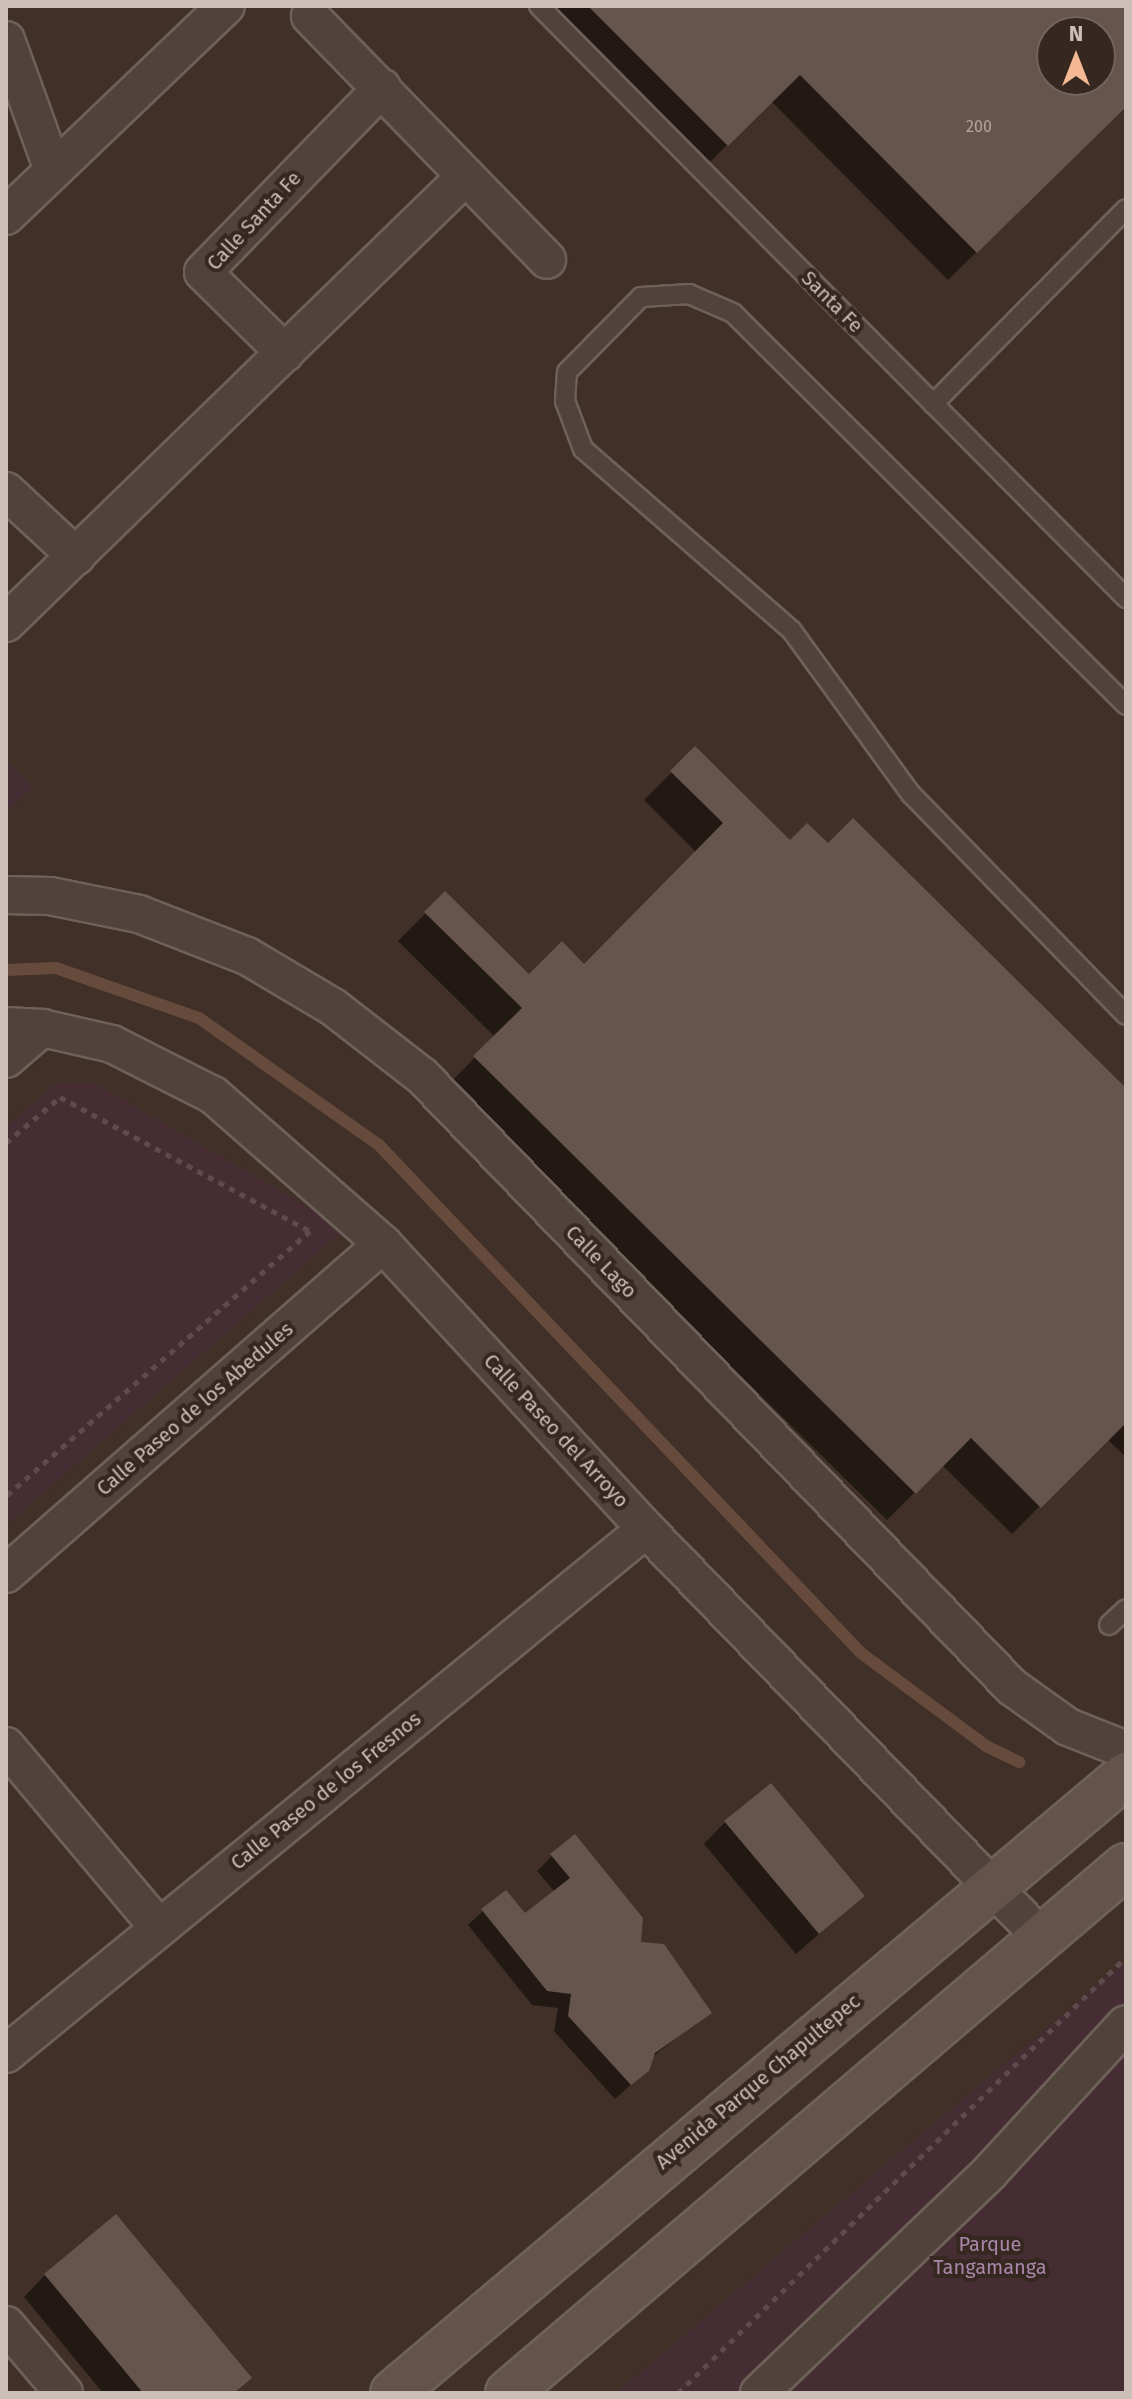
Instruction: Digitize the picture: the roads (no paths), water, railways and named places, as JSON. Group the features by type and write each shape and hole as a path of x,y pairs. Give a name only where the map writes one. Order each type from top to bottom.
{"main road":[{"name":"Avenida Parque Chapultepec","path":"393,2393 991,1884 1126,1775"},
{"path":"508,2393 1126,1866"}],"street":[{"path":"6,216 226,6"},
{"path":"310,16 547,260"},
{"path":"6,40 53,170"},
{"name":"Calle Santa Fe","path":"285,353 203,272 382,88"},
{"path":"6,623 466,176"},
{"path":"6,491 76,556"},
{"name":"Calle Lago","path":"6,895 50,896 139,914 247,956 333,1007 422,1076 1012,1687 1068,1727 1126,1750"},
{"name":"Calle Paseo del Arroyo","path":"6,1026 42,1028 112,1044 213,1095 383,1244 646,1529 1042,1938"},
{"path":"6,1059 42,1028"},
{"name":"Calle Paseo de los Abedules","path":"6,1574 383,1244"},
{"name":"Calle Paseo de los Fresnos","path":"6,2054 646,1529"},
{"path":"6,1746 159,1928"},
{"path":"759,2393 989,2173 1126,2024"},
{"path":"6,2325 64,2393"}],"lane":[{"name":"Santa Fe","path":"539,6 1126,598"},
{"path":"933,404 1126,209"},
{"path":"1126,705 733,313 689,294 641,297 567,372 565,401 583,449 792,631 911,794 1126,1015"},
{"path":"1109,1625 1126,1609"}],"waterway":[{"path":"6,970 56,968 199,1018 379,1145 861,1653 986,1746 1019,1762"}],"park label":[{"name":"Parque Tangamanga","path":"990,2256"}]}
